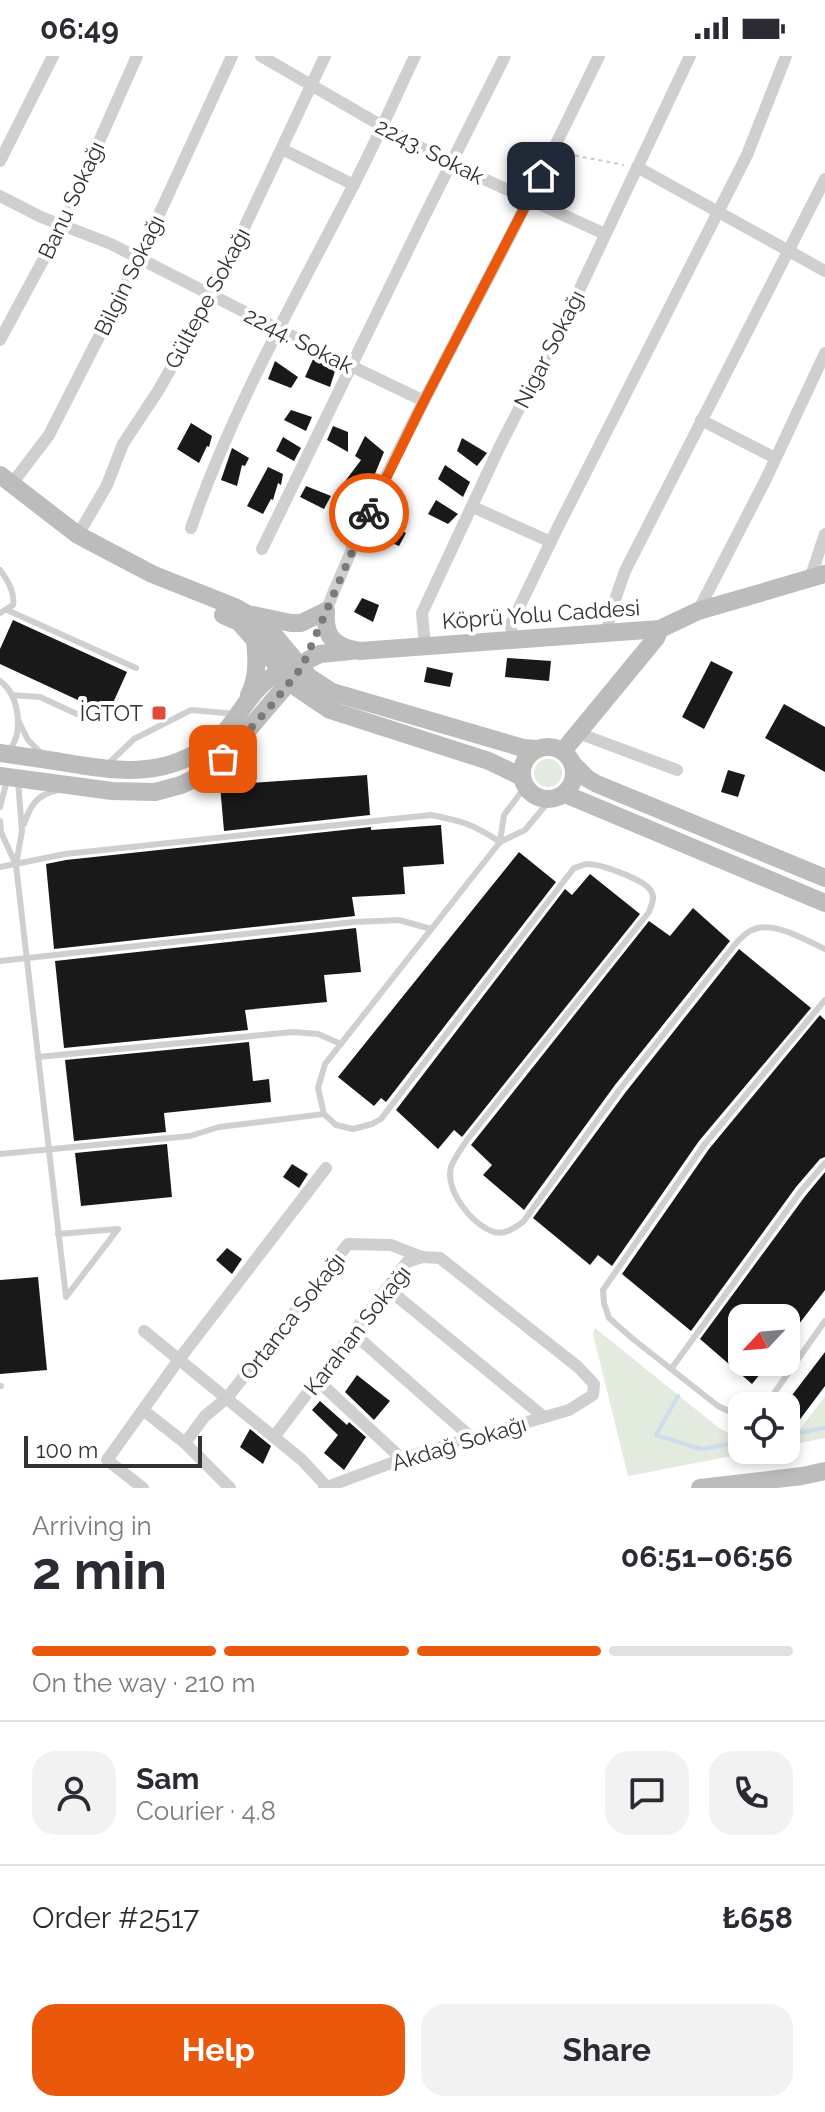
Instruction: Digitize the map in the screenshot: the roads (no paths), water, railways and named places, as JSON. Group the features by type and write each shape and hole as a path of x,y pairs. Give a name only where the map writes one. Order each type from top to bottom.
{"main road":[{"path":"4,482 78,535 152,574 235,607 259,621 274,635 291,673 332,692 523,748 547,747 568,758 597,784 825,878"},
{"path":"4,482 74,543 156,585 239,622 291,673 310,699 330,710"},
{"name":"Köprü Yolu Caddesi","path":"326,611 325,626 329,635 344,648 366,651 660,629 698,611 818,576"},
{"path":"247,614 301,623 326,611"},
{"path":"9,777 112,791 155,792 198,777 223,759 270,707 326,611"},
{"path":"557,797 573,783 568,758 578,733 656,638 660,629"},
{"path":"243,707 255,683 255,640"},
{"path":"1,754 103,769 139,771 165,767 217,741 258,687 291,673 320,654 366,651"},
{"path":"270,707 298,701 489,761 524,782 537,797 557,797 825,903"},
{"path":"524,782 522,768 525,760 538,749"},
{"path":"9,777 50,760"},
{"path":"700,1488 825,1471"}],"street":[{"path":"0,161 53,56"},
{"name":"Banu Sokağı","path":"0,340 62,225 137,56"},
{"name":"Bilgin Sokağı","path":"4,482 49,435 139,258 232,56"},
{"name":"2243. Sokak","path":"261,56 451,164 605,234"},
{"name":"Gültepe Sokağı","path":"78,535 107,485 123,444 158,391 212,296 325,56"},
{"path":"191,528 235,419 278,329 354,185 415,56"},
{"path":"262,549 505,56"},
{"path":"326,611 424,401 529,200 599,56"},
{"name":"Nigar Sokağı","path":"425,646 422,613 690,56"},
{"path":"512,639 511,624 747,155 786,56"},
{"path":"282,149 354,185"},
{"path":"637,167 825,271"},
{"path":"607,632 625,571 825,179"},
{"name":"2244. Sokak","path":"0,196 41,217 111,244 424,401"},
{"path":"698,611 825,353"},
{"path":"701,420 775,458"},
{"path":"473,507 551,542"},
{"path":"818,576 825,534"},
{"path":"578,733 677,770"},
{"path":"143,1488 107,1460 180,1358 326,1168"},
{"name":"Ortanca Sokağı","path":"185,1443 205,1416 227,1398 348,1244 391,1245 422,1257"},
{"name":"Karahan Sokağı","path":"274,1437 407,1262 422,1257 440,1258 578,1367 594,1384 593,1395"},
{"path":"387,1288 544,1417"},
{"path":"144,1331 302,1460 326,1488"},
{"path":"353,1333 472,1438"},
{"path":"317,1380 402,1459"},
{"name":"Akdağ Sokağı","path":"326,1488 402,1459 569,1410 593,1395"},
{"path":"143,1410 185,1443 230,1488"}],"lane":[{"path":"0,570 14,598 13,605 4,612 136,668"},
{"path":"0,681 12,695 17,717 16,742 1,754"},
{"path":"12,695 40,697 92,721"},
{"path":"103,769 134,739 191,710 243,707"},
{"path":"17,717 28,740 50,760"},
{"path":"9,777 22,831"},
{"path":"0,807 9,777"},
{"path":"500,842 504,815 524,782"},
{"path":"58,1234 118,1229 66,1297 58,1234 16,865 28,811 40,796 75,786"},
{"path":"557,797 525,830 500,842 325,1064 318,1088 324,1114 336,1125 353,1129 381,1119 574,868 588,864 645,883 652,892 649,912 467,1140 451,1166 450,1181 456,1198 478,1223 496,1233 511,1230 523,1222 620,1089 737,942 753,929 784,931 825,949"},
{"path":"0,867 65,854 431,815 462,821 500,842"},
{"path":"0,821 1,832 16,865"},
{"path":"0,961 354,922 399,920 431,929"},
{"path":"728,1411 718,1406 609,1318 603,1290 704,1145 825,1000"},
{"path":"38,1057 293,1032 318,1034 341,1044"},
{"path":"0,1154 190,1136 219,1127 324,1114"},
{"path":"671,1369 801,1191 825,1163"},
{"path":"775,1392 825,1321"}],"waterway":[{"path":"678,1396 656,1435 701,1449 728,1444"},
{"path":"800,1432 825,1428"}],"place":[{"name":"İGTOT","path":"159,713"}]}
